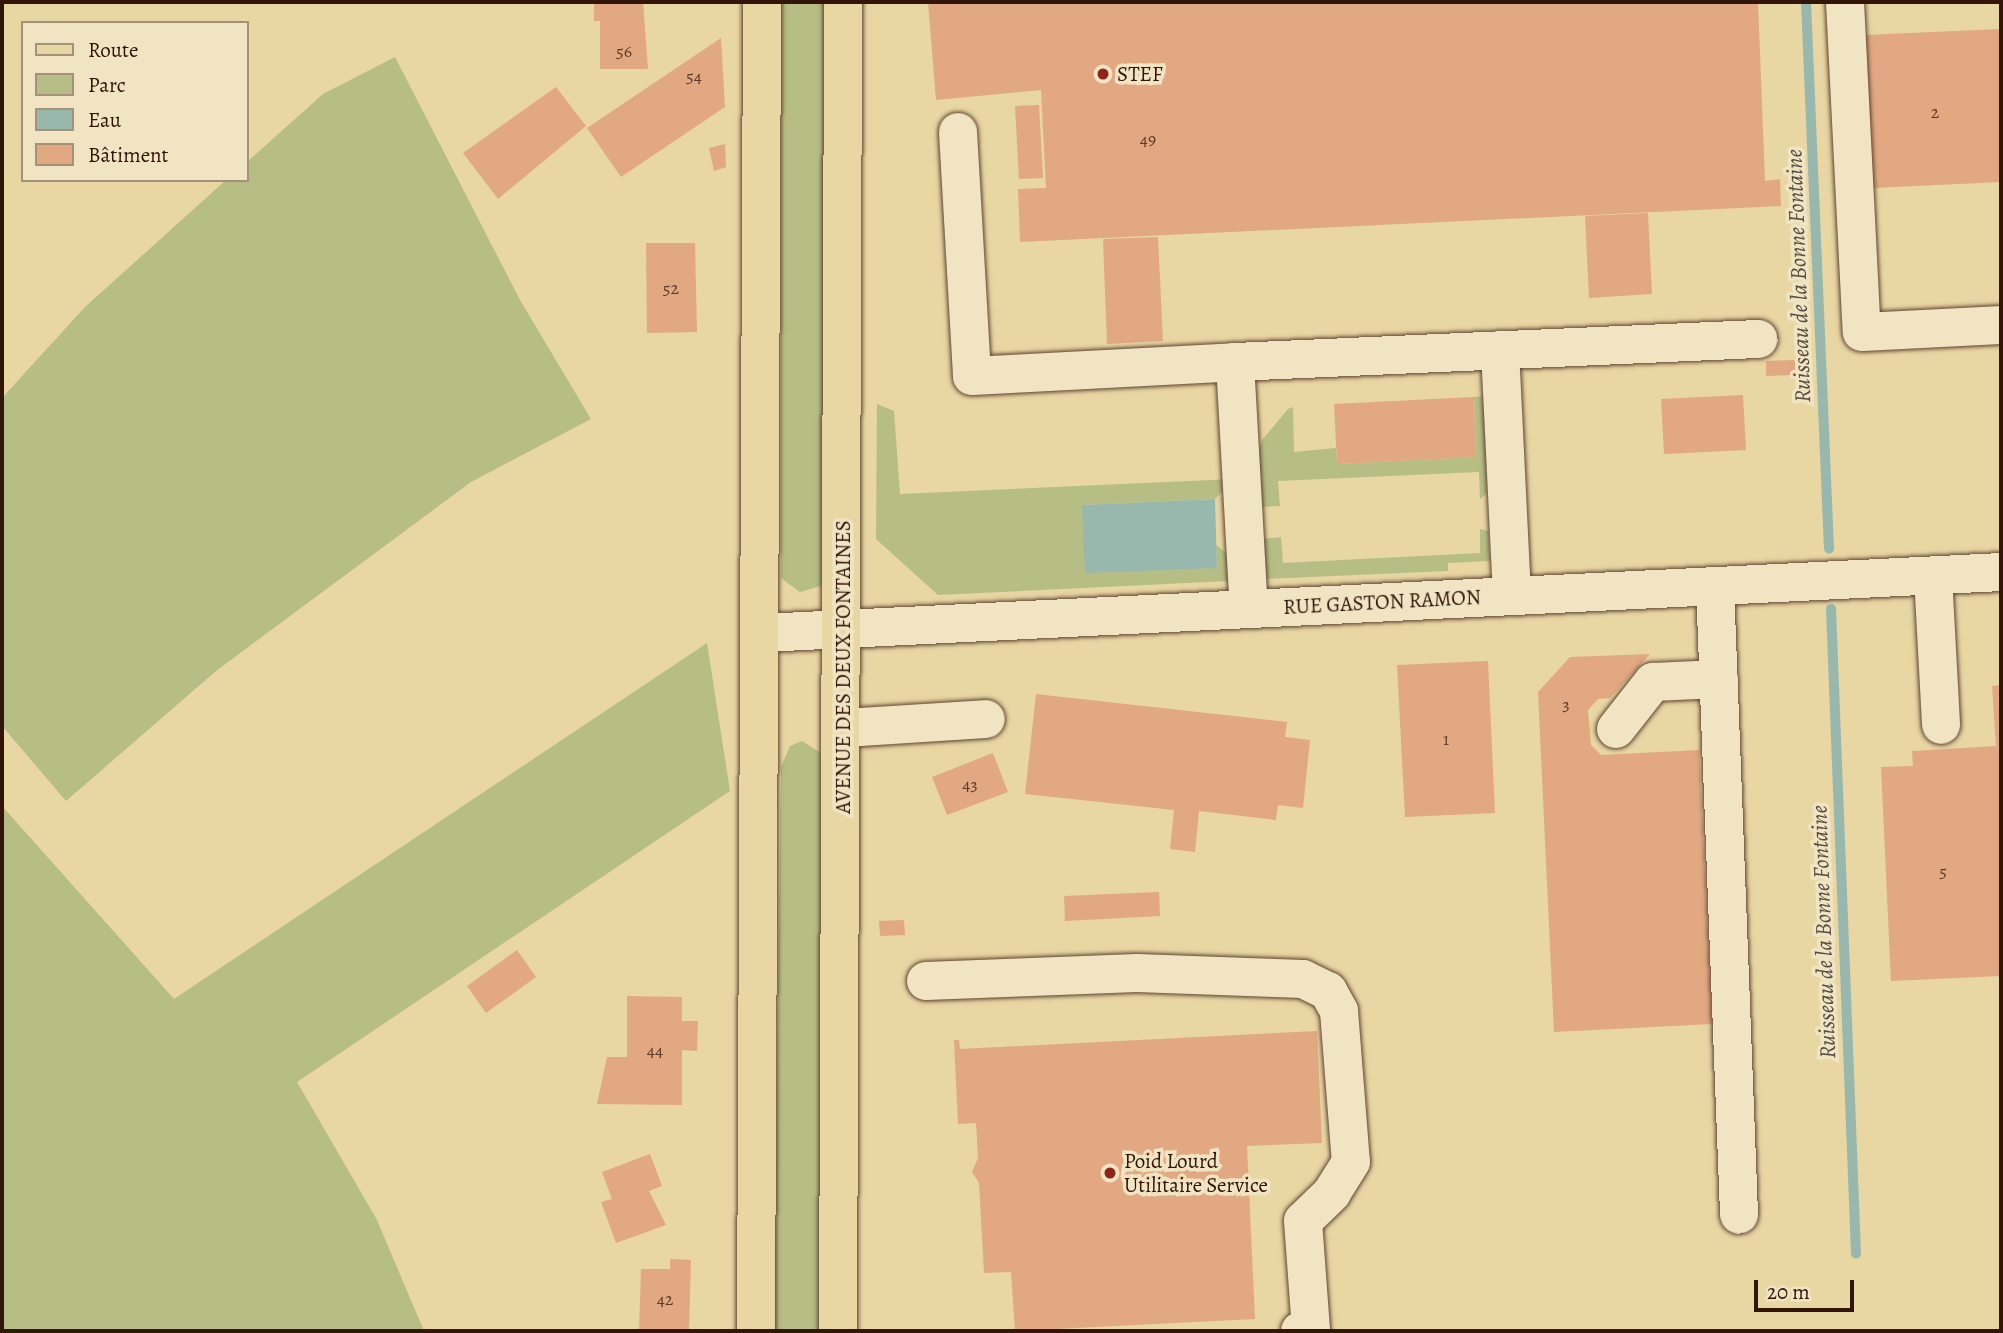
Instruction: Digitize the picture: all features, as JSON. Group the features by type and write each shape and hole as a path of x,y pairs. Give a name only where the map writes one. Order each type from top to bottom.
{"main road":[{"path":"756,1331 763,633 762,2"},
{"name":"AVENUE DES DEUX FONTAINES","path":"838,1331 844,728 843,2"}],"street":[{"path":"1845,2 1862,332 2001,326"},
{"path":"958,132 972,376 1758,339"},
{"path":"1500,350 1512,596"},
{"path":"1235,362 1249,609"},
{"name":"RUE GASTON RAMON","path":"763,633 2001,572"},
{"path":"1933,576 1941,725"},
{"path":"1715,586 1740,1215"},
{"path":"1616,729 1653,682 1719,679"},
{"path":"844,728 986,719"},
{"path":"926,981 1151,973 1303,979 1328,992 1339,1011 1351,1162 1332,1193 1303,1221 1311,1331 1300,1331"}],"green space":[{"path":"781,2 828,2 824,585 800,592 781,578"},
{"path":"395,57 520,300 591,419 471,482 216,671 66,801 2,726 2,398 85,307 224,182 248,182 248,161 323,94"},
{"path":"1485,396 1487,493 1480,499 1479,472 1278,481 1280,506 1260,507 1257,459 1262,440 1288,409 1293,407 1294,452 1336,448 1337,464 1476,457 1474,397"},
{"path":"877,404 894,411 900,494 1234,479 1215,499 1082,505 1217,568 1216,545 1232,558 1228,581 938,595 876,539"},
{"path":"1480,529 1488,531 1490,561 1448,563 1448,571 1264,579 1262,539 1281,537 1283,563 1480,553"},
{"path":"707,643 730,791 297,1082 377,1220 424,1331 2,1331 2,806 174,999"},
{"path":"802,741 824,755 821,1331 774,1331 781,767 790,746"}],"water":[{"path":"1215,499 1217,568 1085,573 1082,505"}],"building":[{"path":"594,2 643,2 648,69 600,69 600,21 594,21"},
{"path":"928,2 1758,2 1765,181 1780,179 1781,206 1020,242 1018,189 1046,188 1041,90 936,100"},
{"path":"2001,29 2001,182 1873,188 1865,35"},
{"path":"721,38 725,107 621,177 587,128"},
{"path":"556,87 586,126 498,199 463,153"},
{"path":"1039,105 1043,178 1019,179 1015,106"},
{"path":"725,144 726,167 714,171 709,148"},
{"path":"1648,213 1652,294 1589,298 1585,216"},
{"path":"1158,237 1163,341 1107,344 1103,239"},
{"path":"646,243 695,243 697,332 647,333"},
{"path":"1795,360 1796,375 1766,376 1766,361"},
{"path":"1743,395 1746,450 1664,454 1661,399"},
{"path":"1474,397 1476,457 1337,464 1334,404"},
{"path":"1650,654 1610,698 1598,699 1588,710 1591,745 1601,755 1699,750 1712,1024 1554,1032 1538,692 1570,657"},
{"path":"1488,661 1495,813 1405,817 1397,665"},
{"path":"2001,685 2001,976 1891,981 1881,767 1913,766 1912,751 1996,746 1992,686"},
{"path":"1036,694 1287,722 1285,737 1310,740 1303,808 1278,805 1276,820 1199,811 1195,852 1170,849 1174,810 1025,794"},
{"path":"993,753 1008,792 947,815 932,777"},
{"path":"1159,892 1160,916 1065,921 1064,896"},
{"path":"904,920 905,935 880,936 879,921"},
{"path":"517,950 536,977 486,1013 467,986"},
{"path":"627,996 682,997 682,1021 698,1021 697,1051 682,1050 682,1105 597,1104 607,1057 627,1057"},
{"name":"Poid Lourd Utilitaire Service","path":"1317,1031 1322,1143 1247,1146 1255,1319 1015,1331 1011,1272 984,1273 979,1183 972,1172 978,1158 976,1123 958,1124 954,1040 959,1040 960,1049"},
{"path":"650,1154 662,1186 649,1191 666,1225 616,1243 601,1202 612,1199 602,1172"},
{"path":"670,1259 691,1260 689,1330 639,1331 641,1269 670,1269"}],"waterway":[{"name":"Ruisseau de la Bonne Fontaine","path":"1806,2 1829,549"},
{"name":"Ruisseau de la Bonne Fontaine","path":"1831,609 1856,1254"}],"place":[{"name":"STEF","path":"1103,74"},
{"name":"Poid Lourd Utilitaire Service","path":"1110,1173"}]}
